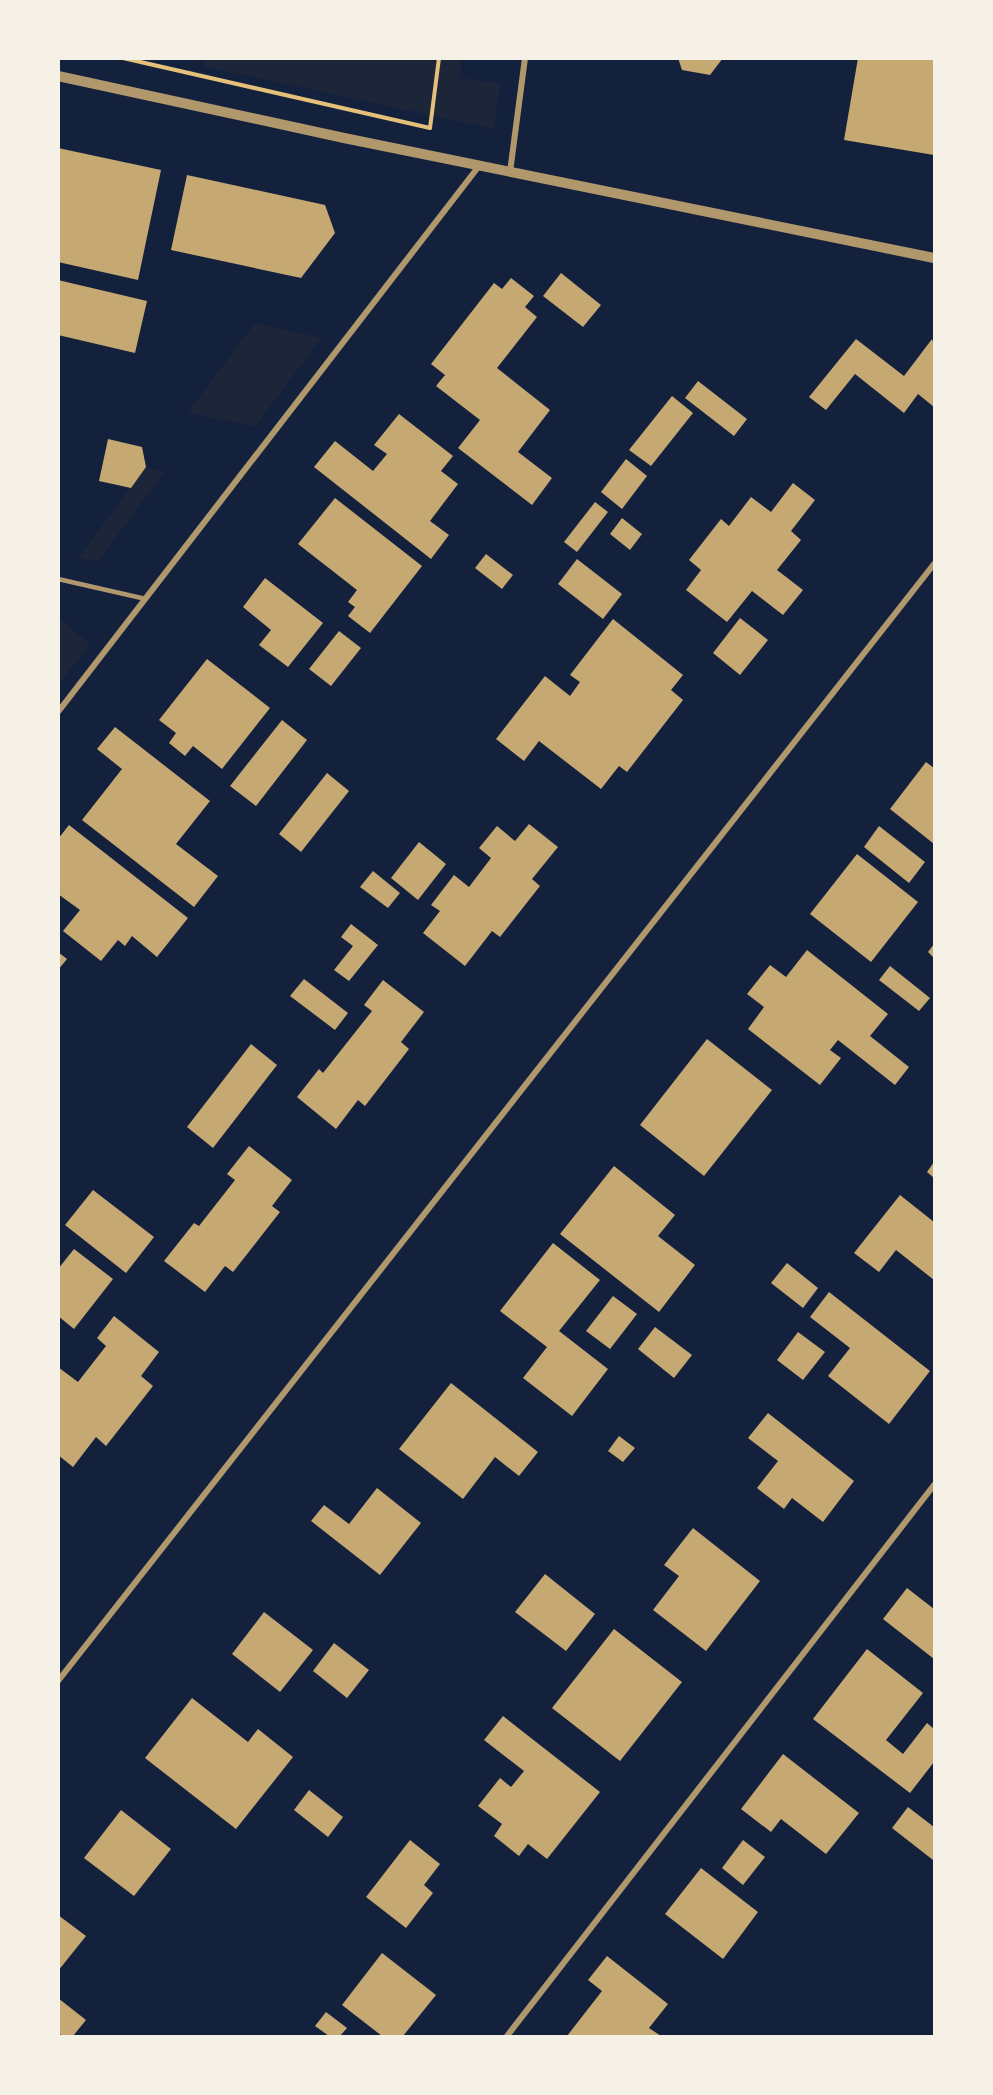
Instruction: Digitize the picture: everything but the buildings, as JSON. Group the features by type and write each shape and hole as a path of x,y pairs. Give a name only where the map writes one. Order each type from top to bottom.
{"street":[{"path":"510,172 525,58"},
{"path":"58,76 344,138 934,258"},
{"path":"58,712 479,165"},
{"path":"58,1681 934,564"},
{"path":"507,2037 934,1485"}],"lane":[{"path":"58,579 146,599"}],"path":[{"path":"123,58 440,131"},
{"path":"430,128 439,58"}],"shaded area":[{"path":"204,58 462,59 460,78 500,83 494,129 203,66"},
{"path":"255,323 321,338 255,427 188,412"},
{"path":"146,467 164,472 98,562 78,558"},
{"path":"59,619 90,644 59,684"}]}
